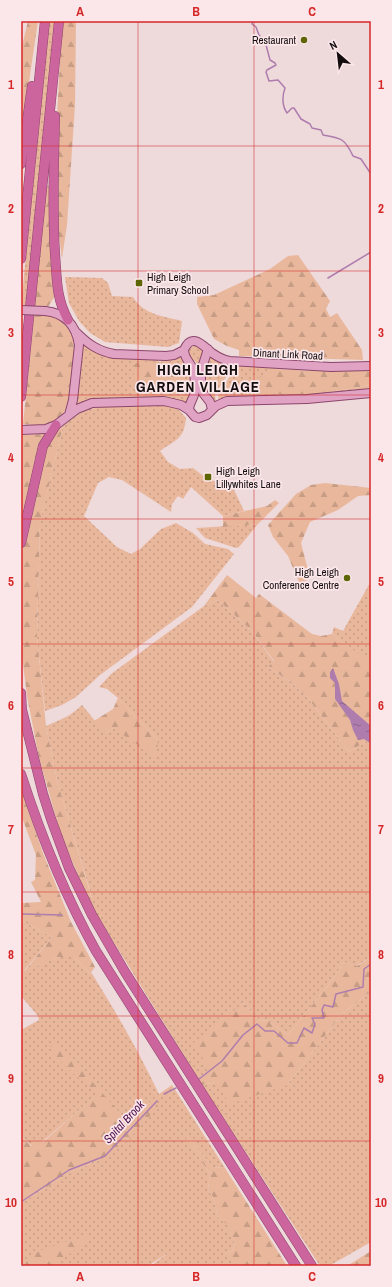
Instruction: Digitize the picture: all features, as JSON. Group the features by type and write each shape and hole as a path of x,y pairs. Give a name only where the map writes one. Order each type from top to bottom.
{"highway":[{"path":"21,164 35,69 44,21"},
{"path":"21,259 44,21"},
{"path":"21,397 59,21"},
{"path":"56,48 53,207 54,239 60,304 68,320"},
{"path":"21,543 43,446 56,425"},
{"path":"21,693 22,710 43,794 69,868 92,915 125,972 312,1266"},
{"path":"21,774 55,870 96,951 296,1266"}],"main road":[{"path":"21,310 45,311 60,315 68,320 77,332 93,347 114,354 166,356 174,355 184,350 185,358 192,367 194,375 194,393 190,402 189,410"},
{"path":"69,415 74,400 79,345 77,332"},
{"name":"Dinant Link Road","path":"184,350 188,345 197,342 204,345 223,360 230,361 331,367 371,366"},
{"path":"208,349 201,371 201,385 203,393 210,402 212,409"},
{"path":"21,430 46,429 56,425 85,405 100,402 164,401 178,404 199,418 207,416 218,404 227,401 307,399 371,393"}],"green space":[{"path":"28,21 38,21 21,136 21,50"},
{"path":"49,21 55,21 27,306 21,306"},
{"path":"62,21 76,21 75,105 67,225 62,258 55,206 56,136"},
{"path":"46,186 49,186 55,296 48,307 34,306"},
{"path":"298,255 330,301 326,309 330,317 337,313 362,350 363,360 239,356 239,350 214,339 197,304 197,297 214,295 270,269 288,256"},
{"path":"65,277 102,278 108,283 112,296 133,297 143,308 154,314 182,321 179,343 168,347 105,342 90,333 79,321 69,303"},
{"path":"34,315 49,315 61,319 68,327 72,337 74,349 70,398 67,407 58,419 47,424 39,425 23,424"},
{"path":"82,342 91,349 157,359 159,362 182,356 189,369 192,382 191,392 186,404 76,407"},
{"path":"195,346 200,348 203,353 199,367 197,367 195,361 190,358 188,354 190,349"},
{"path":"210,356 224,365 231,364 232,367 215,395 216,402 214,403 204,388 205,365"},
{"path":"139,362 179,363 185,373 185,390 170,388 168,394 140,394 133,384 135,364"},
{"path":"234,364 371,369 371,371 363,372 275,369 318,394 371,385 371,390 345,394 219,401 218,396 234,369"},
{"path":"274,369 371,371 371,385 318,394 245,394 242,387"},
{"path":"119,404 168,405 179,410 186,418 183,431 178,439 160,451 168,462 180,469 193,468 206,478 217,482 229,479 244,511 223,516 191,487 183,499 178,496 172,504 171,512 122,480 109,477 98,483 84,516 117,547 131,554 140,549 161,529 176,523 193,533 205,544 228,549 234,554 192,607 100,675 76,697 62,705 45,711 37,638 40,522 63,426 84,410"},
{"path":"63,426 40,523 37,637 46,726 57,780 92,899 86,894 61,835 39,758 27,696 21,648 21,557 47,443"},
{"path":"45,434 21,527 21,435"},
{"path":"325,483 371,488 371,495 358,496 338,510 310,522 301,543 310,578 300,584 288,556 273,537 268,525 296,494 311,485"},
{"path":"275,500 279,503 258,524 223,527 223,516 267,506"},
{"path":"258,524 239,547 236,548 205,538 196,528"},
{"path":"227,575 256,598 259,594 312,634 321,636 332,634 371,663 371,738 349,752 308,698 292,683 268,667 274,661 251,630 218,600 204,606"},
{"path":"371,581 370,663 332,634 334,627 343,631"},
{"path":"218,600 251,630 274,662 268,667 292,683 308,698 349,752 371,738 371,957 356,966 344,962 330,983 288,1035 267,1020 260,1021 243,1003 210,1070 198,1078 95,912 86,894 92,898 57,780 46,726 61,720 82,705 105,733 113,728 158,740 118,698 107,689 99,687 111,674 204,606"},
{"path":"118,698 158,740 156,757 113,728 105,733 94,721 113,709"},
{"path":"21,788 43,853 71,922 95,967 90,974 74,957 59,957 24,972 52,937 21,920 21,903 41,902 31,882 35,880 36,855 21,815"},
{"path":"21,920 52,937 24,971 59,957 74,957 90,974 91,972 127,1032 159,1094 172,1085 225,1168 213,1167 183,1132 210,1174 208,1189 213,1197 218,1218 227,1223 235,1244 232,1251 226,1254 237,1266 151,1266 168,1253 148,1266 21,1266 21,1203 73,1171 98,1161 154,1099 127,1121 100,1092 42,1142 32,1146 21,1136 21,1030 39,1020 38,1016 21,996"},
{"path":"371,957 371,991 341,1015 287,1085 230,1104 215,1082 202,1085 198,1078 210,1070 193,1043 243,1003 260,1021 267,1020 288,1035 330,983 344,962 357,966"},
{"path":"371,991 371,1242 329,1266 320,1266 202,1085 215,1082 287,1085 341,1015"},
{"path":"51,1043 58,1043 127,1121 155,1098 158,1107 128,1140 98,1161 73,1171 21,1203 21,1136 31,1146 39,1140 43,1142 96,1095 90,1087 53,1054"},
{"path":"180,1128 213,1167 225,1168 287,1266 237,1266 225,1254 232,1251 235,1244 227,1224 218,1218 213,1197 208,1189 210,1174"},
{"path":"92,1236 54,1266 21,1266 21,1262 39,1251 71,1240"},
{"path":"371,1251 371,1266 347,1266"}],"water":[{"path":"333,668 339,684 342,701 371,726 370,743 364,739 358,740 350,720 335,699 335,683 330,678 330,672"}],"waterway":[{"path":"253,21 252,24 256,27 259,35 265,41 270,60 276,65 266,72 269,81 278,80 285,88 283,101 287,113 294,108 301,119 310,124 312,128 321,130 323,135 342,140 348,146 353,156 361,159 371,174"},
{"path":"328,278 371,252"},
{"path":"21,914 62,915"},
{"name":"Spital Brook","path":"199,1079 222,1061 243,1035 257,1024 265,1031 274,1031 288,1043 297,1043 304,1028 312,1033 315,1024 312,1018 324,1018 322,1010 324,1005 333,1007 336,994 363,987 364,969 371,964"},
{"name":"Spital Brook","path":"164,1094 176,1088"},
{"name":"Spital Brook","path":"21,1202 69,1170 105,1156 157,1101"}],"place":[{"name":"Restaurant","path":"304,40"},
{"name":"High Leigh Primary School","path":"139,283"},
{"name":"High Leigh Lillywhites Lane","path":"208,477"},
{"name":"High Leigh Conference Centre","path":"347,578"}],"district":[{"name":"HIGH LEIGH GARDEN VILLAGE","path":"198,378"}]}
